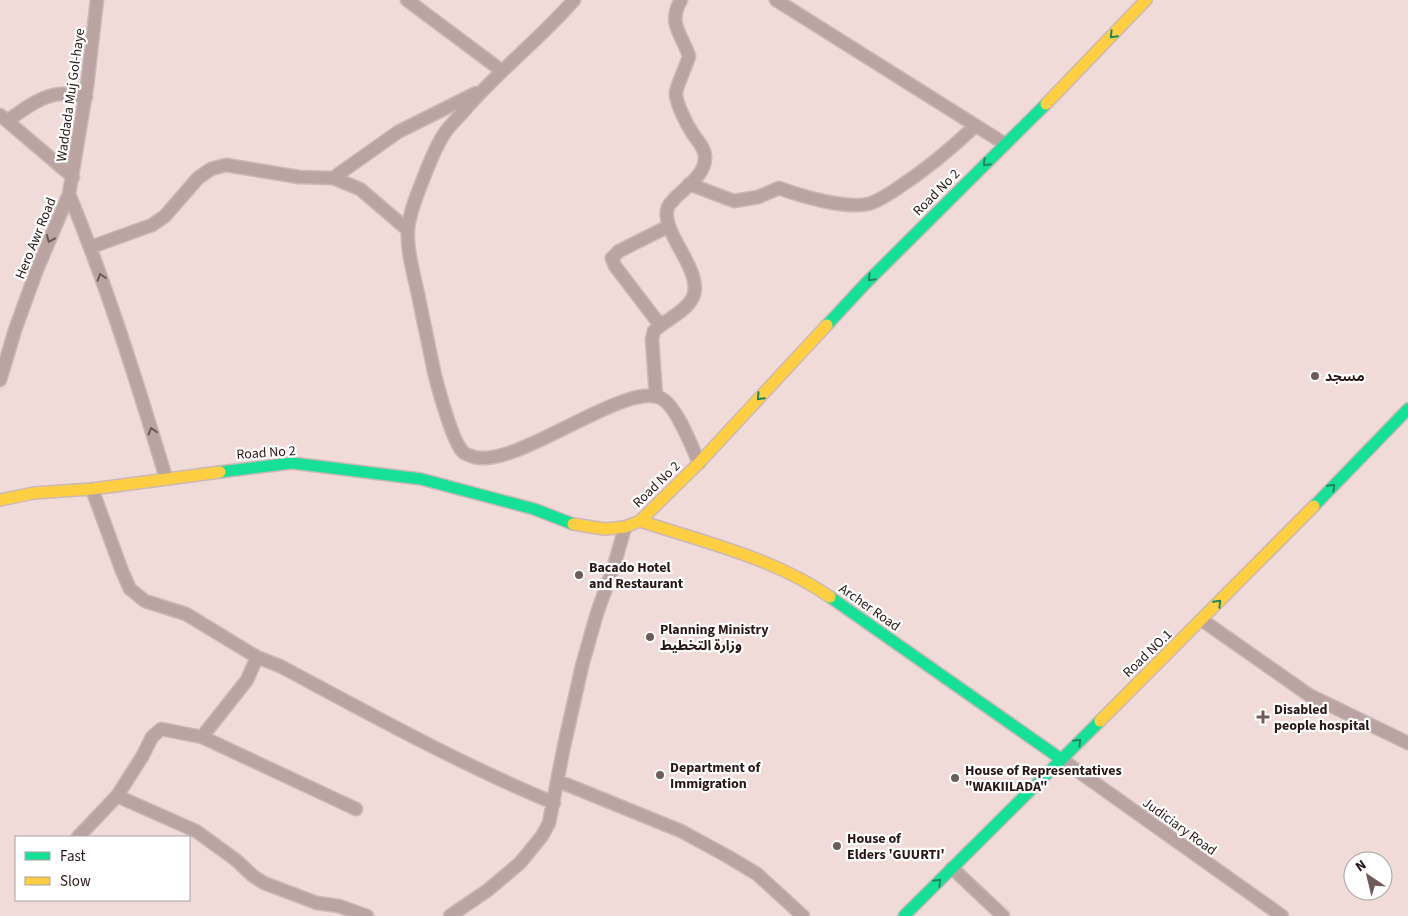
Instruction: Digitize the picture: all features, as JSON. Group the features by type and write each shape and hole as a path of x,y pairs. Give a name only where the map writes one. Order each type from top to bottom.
{"main road":[{"name":"Road No 2","path":"0,500 34,494 92,489 166,478 292,464 421,479 534,509 576,526 605,529 625,527 640,521 699,463 866,282 1051,99 1146,0"},
{"name":"Road NO.1","path":"904,916 1202,620 1408,409"},
{"name":"Archer Road","path":"640,521 773,565 812,584 1061,759"}],"street":[{"name":"Waddada Muj Gol-haye","path":"69,194 86,97 97,0"},
{"path":"407,0 502,71"},
{"path":"574,0 552,25 481,91 444,134 412,206 408,230 411,264 441,399 458,444 464,452 475,457 489,458 514,452 627,400 643,396 656,396 664,400 680,422 699,463"},
{"path":"656,396 652,339 654,331 686,306 692,298 695,286 693,277 669,226 666,214 668,206 702,171 705,160 705,152 689,128 676,93 689,56 675,24 677,7 681,0"},
{"path":"776,0 1005,144"},
{"path":"333,178 398,132 481,91"},
{"path":"73,177 3,118 49,97 61,94 86,97"},
{"path":"689,184 734,201 758,197 779,188 804,197 844,204 868,204 886,196 911,180 976,126"},
{"path":"91,248 152,225 165,216 198,178 211,169 226,165 299,176 333,178 360,189 408,230"},
{"path":"69,194 91,248 150,422 166,478"},
{"name":"Hero Awr Road","path":"0,380 24,305 69,194"},
{"path":"660,325 615,266 612,258 619,251 669,226"},
{"path":"92,489 130,589 145,601 186,614 257,657 280,666 416,738 522,790 554,803"},
{"path":"450,916 488,890 520,863 550,823 564,746 582,666 625,527"},
{"path":"1202,620 1309,695 1408,743"},
{"path":"202,737 247,680 257,657"},
{"path":"79,836 117,796 142,757 152,737 161,729 202,737 356,809"},
{"name":"Judiciary Road","path":"1061,759 1282,916"},
{"path":"558,782 681,831 727,856 757,874 803,916"},
{"path":"117,796 196,831 264,883 318,903 339,906 366,916"},
{"path":"952,868 1003,916"}],"traffic: fast":[{"path":"827,325 866,283 1046,104"},
{"path":"1314,506 1408,409"},
{"path":"220,472 292,463 421,479 534,509 573,524"},
{"path":"830,597 1061,759"},
{"path":"904,916 1100,721"}],"traffic: slow":[{"path":"1046,104 1146,0"},
{"path":"573,524 605,529 625,527 640,521 699,463 827,325"},
{"path":"0,500 34,493 92,489 220,472"},
{"path":"1100,721 1314,506"},
{"path":"640,521 762,561 808,583 830,597"}],"place":[{"name":"مسجد","path":"1315,376"},
{"name":"Bacado Hotel and Restaurant","path":"579,575"},
{"name":"Planning Ministry وزارة التخطيط","path":"650,637"},
{"name":"Disabled people hospital","path":"1263,717"},
{"name":"Department of Immigration","path":"660,775"},
{"name":"House of Representatives \"WAKIILADA\"","path":"955,778"},
{"name":"House of Elders 'GUURTI'","path":"837,846"}]}
